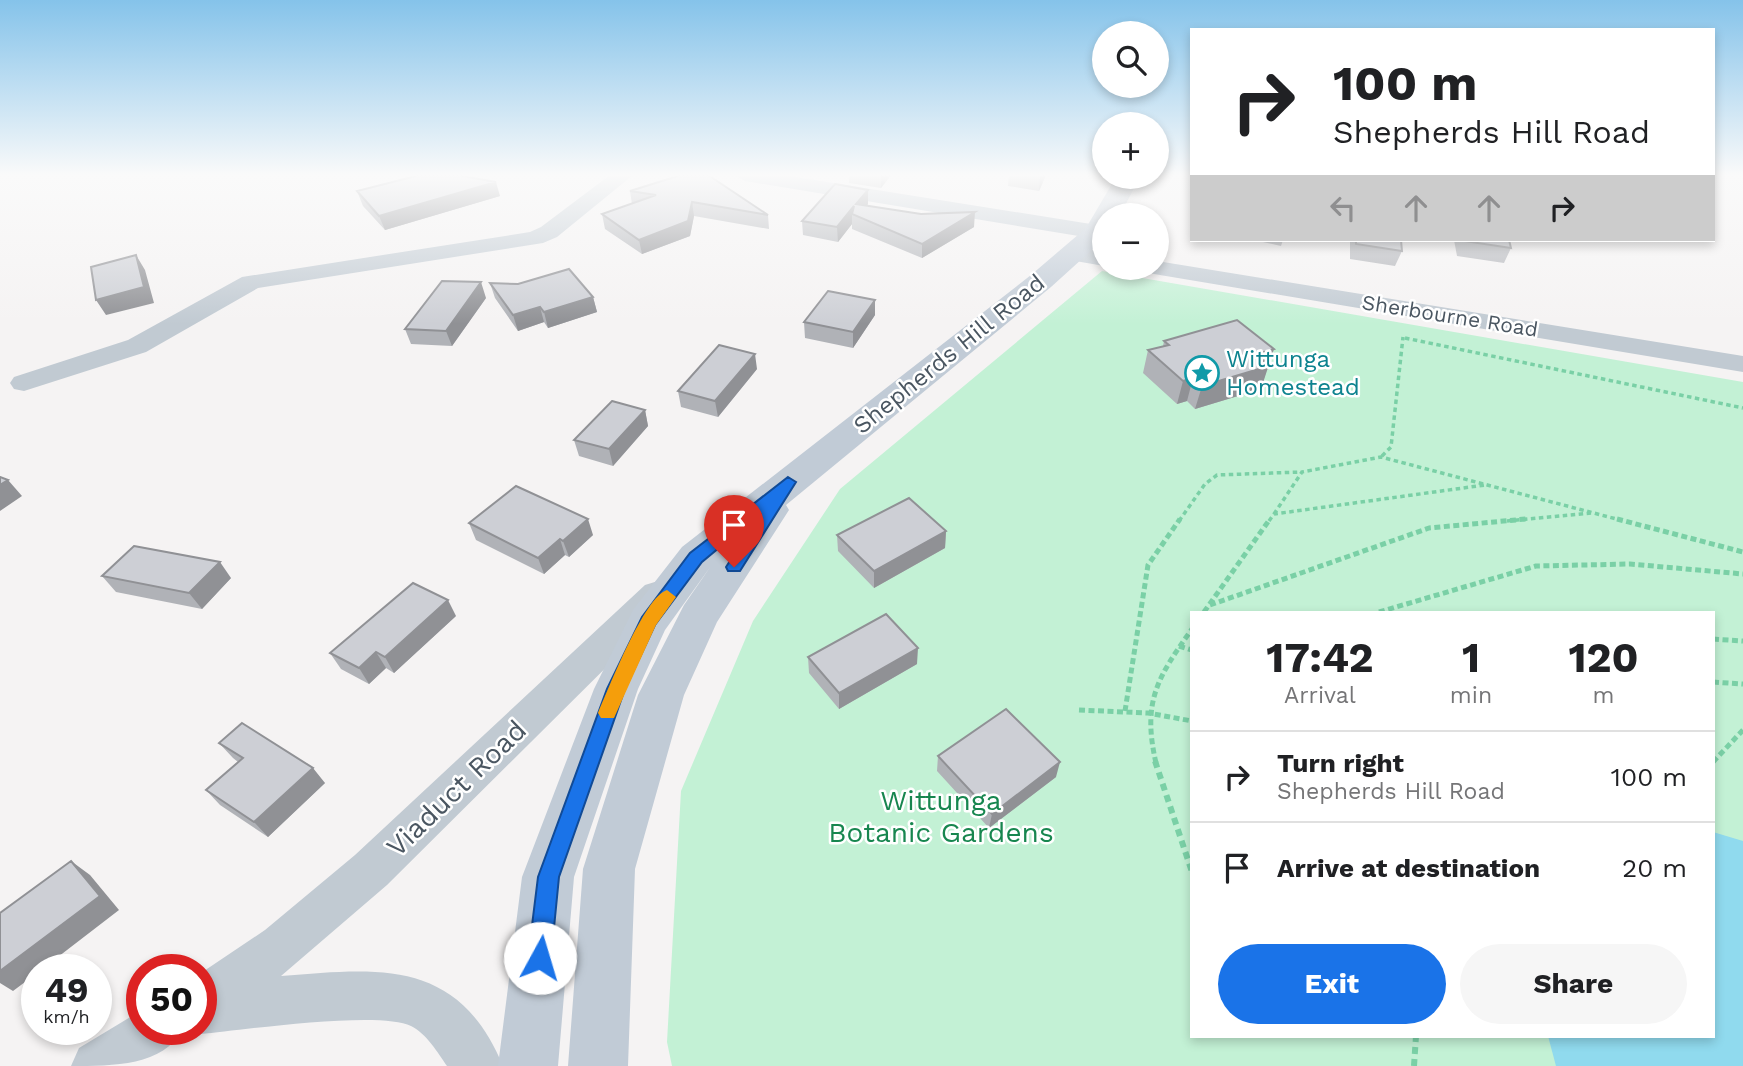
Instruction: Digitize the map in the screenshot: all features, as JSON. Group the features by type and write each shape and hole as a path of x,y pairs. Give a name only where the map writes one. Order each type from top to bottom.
{"main road":[{"name":"Shepherds Hill Road","path":"528,1066 548,877 616,689 648,622 696,557 1092,239"},
{"name":"Shepherds Hill Road","path":"598,1066 609,869 661,695 699,616 788,482"}],"street":[{"path":"24,383 138,346 251,282 535,239 558,225"},
{"path":"1063,225 1092,229"},
{"name":"Sherbourne Road","path":"1169,270 1743,364"},
{"name":"Viaduct Road","path":"217,991 282,947 371,870 696,557"},
{"path":"217,1008 368,996 422,1004 468,1047 477,1066"},
{"path":"97,1066 132,1045"}],"path":[{"path":"1390,306 1391,330 1405,338 1743,408"},
{"path":"1381,457 1391,447 1405,338"},
{"path":"1125,711 1148,565 1205,484 1217,475 1302,472 1381,457 1743,552"},
{"path":"1205,611 1302,472"},
{"path":"1273,514 1490,484"},
{"path":"1210,605 1429,528 1595,512"},
{"path":"1383,611 1536,566 1630,564 1743,574"},
{"path":"1190,632 1179,646 1148,713 1157,770 1190,866"},
{"path":"1715,639 1743,641"},
{"path":"1179,646 1190,649"},
{"path":"1715,682 1743,684"},
{"path":"1079,710 1148,713 1190,721"},
{"path":"1715,760 1743,730"},
{"path":"1413,1066 1416,1038"}],"green space":[{"name":"Wittunga Botanic Gardens","path":"1092,279 1154,280 1743,382 1743,1066 672,1066 667,1042 681,791 753,621 840,489"}],"water":[{"path":"1715,833 1743,841 1743,1066 1556,1066 1549,1038 1715,1038"}],"building":[{"path":"617,225 678,225 639,240"},
{"path":"877,225 954,225 922,244"},
{"path":"1401,242 1402,251 1356,244"},
{"path":"1471,242 1510,242 1511,248"},
{"path":"136,255 144,287 96,300 91,267"},
{"path":"569,269 593,297 544,312 540,307 513,315 490,283 518,284"},
{"path":"442,281 481,282 446,331 405,329"},
{"path":"828,291 875,300 853,332 804,322"},
{"path":"1237,320 1274,349 1255,355 1269,366 1202,386 1193,378 1183,381 1148,350 1169,345 1164,341"},
{"path":"719,345 755,354 715,401 678,391"},
{"path":"612,401 645,410 609,449 574,440"},
{"path":"0,477 8,480 0,485"},
{"path":"516,486 588,519 538,558 469,523"},
{"path":"909,498 946,531 874,571 837,535"},
{"path":"134,546 220,562 189,593 102,576"},
{"path":"413,583 448,600 385,657 376,652 359,668 330,653"},
{"path":"886,614 918,648 839,693 808,657"},
{"path":"1006,709 1060,762 992,814 938,756"},
{"path":"242,723 313,768 254,822 206,790 243,758 219,743"},
{"path":"71,861 100,896 0,971 0,913"}],"slow traffic":[{"path":"608,713 616,689 648,622 667,597"}],"place":[{"name":"Wittunga Homestead","path":"1202,373"}],"route":[{"path":"540,958 548,877 616,689 648,622 696,557 788,482 734,567"}]}
